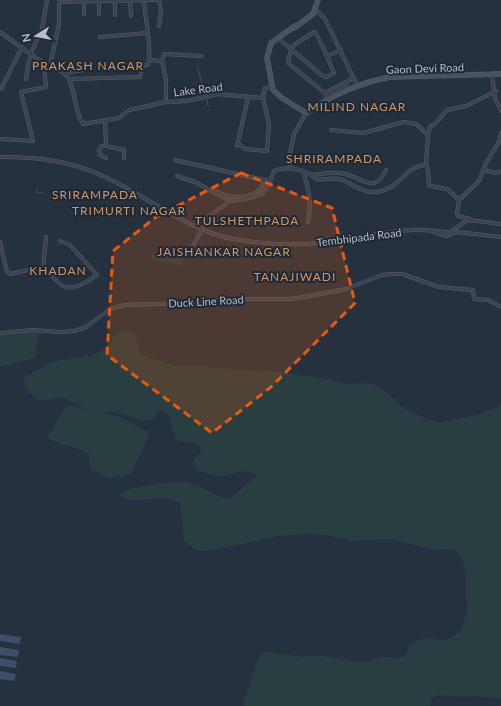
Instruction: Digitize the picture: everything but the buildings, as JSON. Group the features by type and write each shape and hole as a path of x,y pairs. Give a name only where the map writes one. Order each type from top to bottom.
{"street":[{"path":"26,78 29,61 45,17 47,0"},
{"path":"118,65 148,65 150,44 146,26 144,0"},
{"path":"50,66 60,24 59,1 159,0 161,12 159,26"},
{"path":"306,113 282,98 271,87 267,58 271,48 271,43 313,14 318,0"},
{"path":"84,1 84,14"},
{"path":"99,1 99,14"},
{"path":"115,1 115,15"},
{"path":"130,1 131,16"},
{"path":"315,9 325,19 358,87"},
{"name":"Lake Road","path":"0,32 50,66 60,70 69,79 79,116 83,124 119,118 129,110 166,102 187,101 217,94 248,98 263,98"},
{"path":"279,38 291,49 323,76 327,77 334,73 315,32 297,42 291,49 288,63 330,97"},
{"path":"100,36 148,33"},
{"path":"1,89 22,47"},
{"path":"327,56 341,50"},
{"path":"166,102 166,80 162,61 164,54 202,56"},
{"path":"149,60 162,61"},
{"path":"0,139 33,141 21,92 46,87 44,62"},
{"path":"69,79 140,77 143,65"},
{"path":"64,74 84,70"},
{"name":"Gaon Devi Road","path":"290,168 290,154 294,134 306,113 330,97 373,80 391,77 501,74"},
{"path":"492,75 496,91 495,98 501,111"},
{"path":"324,93 354,78"},
{"path":"325,99 347,87 346,82"},
{"path":"248,98 237,145 245,149 267,151 269,124 263,98 265,88 271,87"},
{"path":"459,200 447,189 430,186 428,169 426,165 430,127 436,123 447,110 466,106 496,91"},
{"path":"106,120 106,146"},
{"path":"331,130 363,133 404,122 416,124 428,135"},
{"path":"486,222 458,216 459,200 479,181 491,153 500,142 501,133"},
{"path":"106,158 100,156 99,150 102,146 124,150 124,158"},
{"path":"0,157 38,157 82,167 120,184 152,204 211,233"},
{"path":"175,160 267,181"},
{"path":"311,174 317,179 340,179 361,190 373,192 387,190 394,187 401,177 421,165 426,165"},
{"path":"214,190 224,195 240,197 258,191 274,171 290,168 311,174 343,173 367,184 374,183 382,178 386,170"},
{"path":"483,170 496,173 501,171"},
{"path":"304,172 311,204 308,222"},
{"path":"177,176 195,182 230,201"},
{"path":"207,218 214,211 230,201 245,199 262,194 267,181"},
{"name":"Tembhipada Road","path":"211,233 260,243 306,244 393,231 431,231 449,233 469,220 501,224"},
{"path":"431,231 446,236 457,232 501,237"},
{"path":"191,250 201,232 211,233"},
{"path":"43,270 46,237"},
{"path":"0,242 7,272 10,274 25,270 43,270 51,274 60,284 77,287 97,274 70,245 60,241"},
{"name":"Duck Line Road","path":"0,333 32,330 60,332 75,331 86,327 110,309 124,304 195,304 229,299 290,299 346,289 382,275 390,274 402,274 439,287 473,290 474,299 488,300 501,307"}],"highlighted area":[{"path":"241,173 332,208 355,303 271,387 212,433 107,355 113,251 156,217"}],"green space":[{"path":"151,255 182,256 182,265 150,260"},
{"path":"126,330 135,333 141,355 176,366 205,366 235,370 271,371 315,377 343,383 372,384 389,394 403,408 430,420 440,422 469,417 496,408 501,404 501,699 436,695 431,699 430,706 244,706 244,701 257,661 262,653 269,652 303,657 317,655 352,661 366,661 383,657 400,658 407,653 409,646 416,640 429,638 443,640 450,639 461,630 468,609 466,598 466,574 462,558 455,550 430,549 394,540 384,539 353,541 326,535 308,534 278,536 215,550 201,551 194,549 184,540 180,503 172,499 164,498 134,500 120,496 124,492 141,487 163,483 189,483 200,486 223,498 229,499 257,476 250,471 245,471 216,476 195,469 193,462 201,452 200,446 194,443 176,440 169,417 162,411 159,411 153,420 147,421 122,414 110,412 103,413 120,417 150,433 131,474 108,478 90,469 89,453 47,439 66,405 85,409 66,398 61,397 47,400 38,399 27,389 24,381 25,378 50,362 94,355 109,345 118,332"},
{"path":"39,331 35,358 0,367 0,335"}],"water":[{"path":"0,634 21,637 20,644 0,641"},
{"path":"0,647 19,650 18,657 0,655"},
{"path":"0,658 17,661 16,668 0,666"},
{"path":"0,671 16,674 14,681 0,679"}],"waterway":[{"path":"197,66 205,94"},
{"path":"207,99 208,106"},
{"path":"37,189 37,193 42,192 43,194"}],"tunnel":[{"path":"201,231 207,218"}],"district":[{"name":"PRAKASH NAGAR","path":"88,65"},
{"name":"MILIND NAGAR","path":"357,106"},
{"name":"SHRIRAMPADA","path":"334,158"},
{"name":"SRIRAMPADA","path":"95,194"},
{"name":"TRIMURTI NAGAR","path":"129,210"},
{"name":"TULSHETHPADA","path":"247,220"},
{"name":"JAISHANKAR NAGAR","path":"224,251"},
{"name":"KHADAN","path":"58,270"},
{"name":"TANAJIWADI","path":"295,276"}]}
